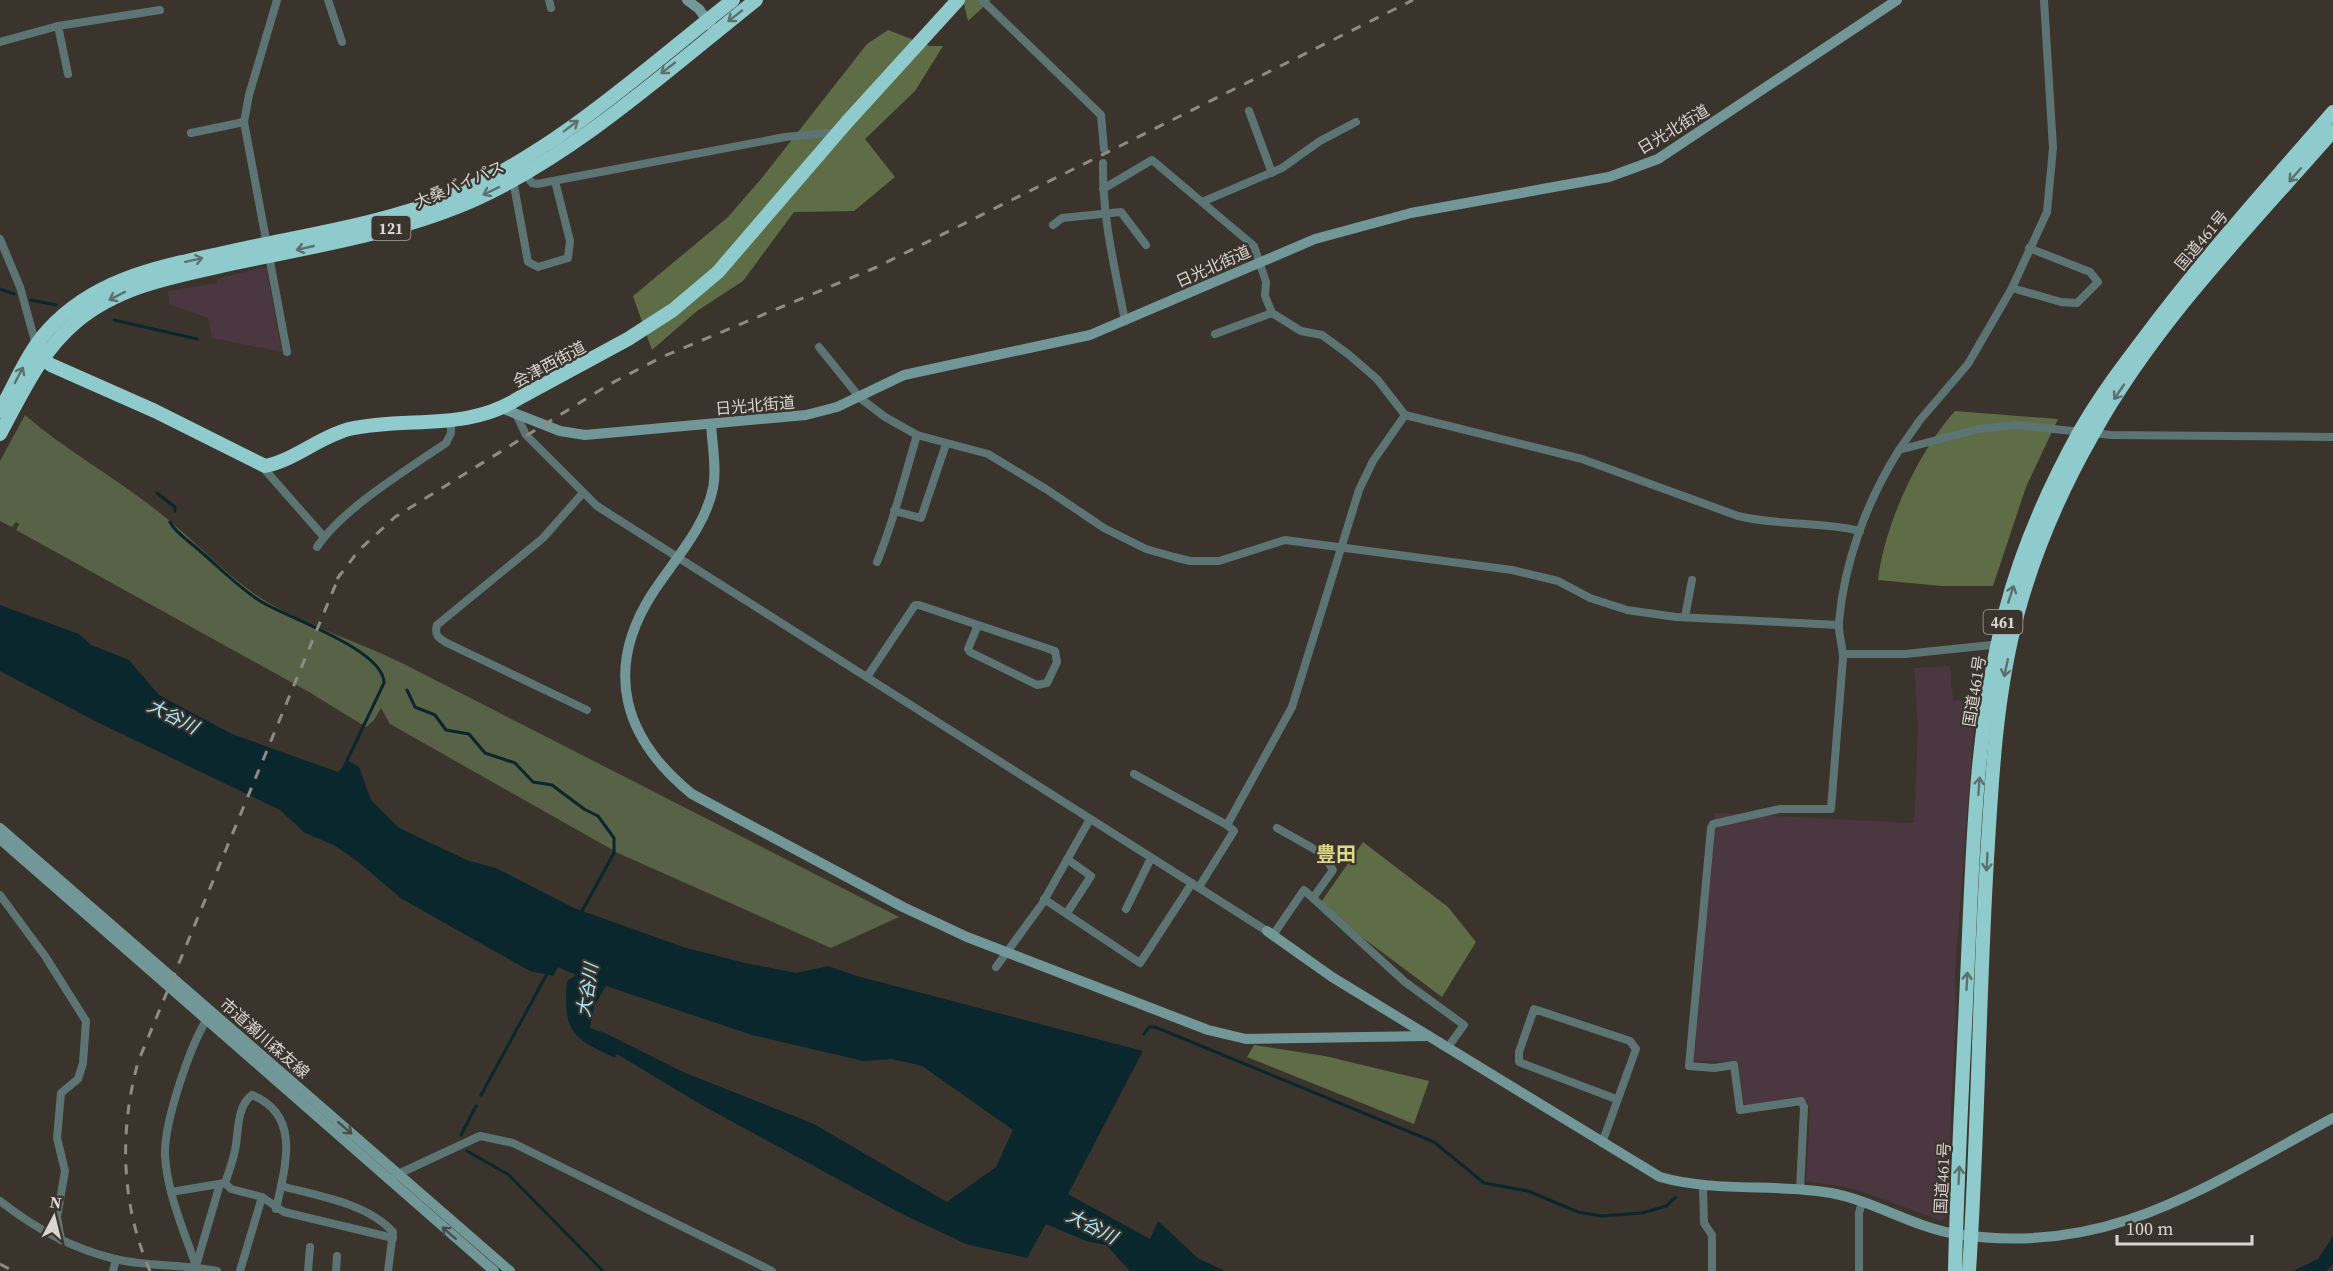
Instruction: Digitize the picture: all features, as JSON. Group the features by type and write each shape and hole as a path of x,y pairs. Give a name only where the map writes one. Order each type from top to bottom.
{"highway":[{"name":"大桑バイパス","path":"40,352 48,330 76,306 114,282 151,269 383,231 475,199 519,177 733,0"},
{"name":"大桑バイパス","path":"267,250 427,205 477,184 555,146 715,33 756,0"},
{"name":"会津西街道","path":"265,466 349,430 451,420 510,411 519,398 628,339 697,290 739,248 958,0"},
{"name":"国道461号","path":"1970,1271 1992,774 2005,644 2006,610 2032,534 2087,432 2109,385 2183,287 2333,112"},
{"name":"国道461号","path":"2087,432 2193,293 2333,131"},
{"name":"121","path":"0,434 5,409 40,352"},
{"path":"40,352 265,466"},
{"name":"国道461号","path":"1955,1271 1971,906 1980,769 1986,705 2005,644"}],"street":[{"path":"277,0 249,95 244,122 287,352"},
{"path":"328,0 342,42"},
{"path":"687,0 715,33"},
{"path":"982,0 1101,115 1104,149"},
{"name":"日光北街道","path":"510,411 560,431 585,435 806,415 860,398 904,375 1068,342 1125,321 1259,262 1316,240 1411,213 1609,177 1638,168 1695,135 1897,0"},
{"path":"1800,1190 1804,1107 1801,1101 1740,1110 1734,1065 1714,1068 1689,1066 1711,828 1713,824 1780,809 1831,809 1843,654 1839,625 1845,585 1860,531 1883,475 1899,450 1920,420 1968,364 2012,288 2047,212 2052,180 2053,148 2044,0"},
{"path":"0,42 58,26 160,10"},
{"path":"58,26 68,74"},
{"path":"1249,111 1272,172"},
{"path":"191,133 244,122"},
{"path":"1202,202 1282,168 1320,141 1356,122"},
{"path":"519,177 537,184 785,137 840,132"},
{"path":"1103,189 1152,160 1254,246 1266,282 1265,296 1272,313 1301,331 1322,335 1348,354 1377,379 1405,415 1582,459 1755,520 1840,526 1860,531"},
{"path":"1103,163 1103,189 1109,244 1125,321"},
{"path":"519,177 528,262 538,267 568,258 570,241 555,181"},
{"path":"1053,225 1062,218 1121,212 1146,245"},
{"path":"0,239 20,287 40,352"},
{"path":"2012,288 2061,303 2077,303 2098,282 2090,272 2029,249"},
{"path":"1215,334 1272,313"},
{"path":"819,347 860,398 885,417 917,435 988,454 1104,528 1146,549 1174,557 1190,561 1219,561 1285,540 1512,570 1558,581 1590,598 1628,610 1685,617 1839,625"},
{"path":"510,411 526,435 582,494 597,506 1196,885 1332,977 1660,1177 1703,1186 1828,1193 1862,1202 1956,1234 2050,1238 2092,1232 2124,1222 2203,1188 2333,1118"},
{"path":"1227,825 1292,707 1366,475 1405,415"},
{"path":"317,547 324,537 366,501 446,443 451,433 451,420"},
{"path":"711,424 714,486 699,523 641,614 629,648 626,668 627,688 636,729 648,751 665,772 692,794 903,907 1006,953 1150,1009 1226,1035 1286,1039 1360,1035 1430,1036"},
{"path":"1899,450 1978,429 2016,425 2087,432 2333,437"},
{"path":"877,562 892,527 894,511 917,435"},
{"path":"894,511 921,518 946,444"},
{"path":"265,466 266,471 324,537"},
{"path":"582,494 543,538 437,625 435,632 437,637 447,643 587,710"},
{"path":"1685,617 1692,580"},
{"path":"867,677 915,605 978,625 1055,651 1057,662 1047,683 1044,686 1037,684 970,652 968,649 978,625"},
{"path":"1843,654 1905,654 2005,644"},
{"path":"1044,899 1129,958 1140,963 1234,831 1134,774"},
{"path":"996,967 1044,899 1090,819"},
{"name":"市道瀬川森友線","path":"0,828 393,1177 494,1271"},
{"path":"1277,828 1323,854 1333,870 1313,898"},
{"name":"市道瀬川森友線","path":"0,839 393,1177 510,1271"},
{"path":"1126,909 1151,858"},
{"path":"1067,859 1091,876 1067,913"},
{"path":"1270,933 1304,890 1405,982 1464,1025 1448,1047"},
{"path":"0,895 45,956 86,1021 83,1063 78,1079 61,1093 57,1138 65,1171 57,1217 61,1240"},
{"path":"1602,1143 1616,1099 1636,1049 1630,1041 1534,1009 1519,1052 1519,1062 1616,1099"},
{"path":"196,1266 171,1192 165,1154 179,1085 207,1019"},
{"path":"196,1266 235,1150 240,1114 246,1100 252,1095 265,1101 278,1112 289,1146 276,1209"},
{"path":"393,1177 480,1136 513,1143 772,1271"},
{"path":"171,1192 222,1184 231,1189 262,1197 276,1209 393,1238"},
{"path":"281,1186 327,1198 381,1219 393,1232 388,1271"},
{"path":"1703,1186 1704,1223 1712,1235 1712,1271"},
{"path":"240,1271 262,1197"},
{"path":"0,1201 26,1221 61,1240 116,1259 196,1266 217,1271"},
{"path":"1859,1271 1859,1214 1862,1202"},
{"path":"308,1271 310,1247"},
{"path":"336,1271 337,1256"},
{"path":"113,1271 116,1259"}],"shaded area":[{"path":"266,267 282,352 212,338 208,318 169,304 168,291 217,283 217,279 223,277"},
{"path":"1950,666 1953,700 1976,701 1955,972 1956,1014 1946,1218 1942,1221 1855,1189 1806,1181 1810,1110 1807,1101 1793,1097 1749,1107 1744,1103 1738,1062 1694,1061 1715,813 1914,823 1918,728 1914,668"}],"green space":[{"path":"963,0 991,0 968,21"},
{"path":"888,30 930,46 943,46 915,91 865,139 895,177 854,211 794,212 743,281 697,311 652,350 633,296 728,217 761,179 867,44"},
{"path":"1955,411 2058,419 2026,487 1993,586 1942,586 1878,580 1887,537 1905,491 1928,447"},
{"path":"25,415 59,442 148,504 240,583 267,602 300,619 404,664 899,917 831,948 618,853 390,724 381,708 374,720 366,727 309,692 16,530 19,524 16,522 12,527 0,521 0,461"},
{"path":"1363,842 1448,907 1476,942 1442,997 1319,905"},
{"path":"1254,1045 1325,1056 1429,1081 1414,1124 1247,1057"}],"water":[{"name":"大谷川","path":"0,605 79,634 91,645 129,660 159,695 232,734 338,772 348,761 359,767 371,800 399,828 469,861 496,868 574,908 683,947 745,963 796,973 828,966 857,976 1143,1051 1068,1194 1150,1239 1158,1221 1199,1259 1225,1271 1130,1271 1106,1245 1086,1241 1046,1224 1027,1258 966,1244 900,1213 700,1104 617,1054 615,1058 589,1045 573,1031 569,1023 566,998 567,981 576,975 558,967 553,976 530,971 402,899 357,861 334,845 305,833 280,810 97,722 0,671","holes":["606,986 752,1035 863,1061 892,1059 922,1066 1013,1130 996,1167 947,1202 814,1124 683,1072 605,1033 590,1028 594,1006"]},
{"path":"2333,1236 2333,1264 2326,1271 2293,1271 2318,1259"}],"waterway":[{"path":"0,289 14,294"},
{"path":"31,300 56,305"},
{"path":"114,320 197,339"},
{"path":"157,493 175,507 175,511"},
{"path":"170,522 180,534 252,596 352,647 380,670 384,683 343,769"},
{"path":"407,690 415,707 435,715 446,730 469,734 485,753 515,763 533,782 552,785 584,809 598,816 614,838 614,853 582,911"},
{"path":"481,1095 548,972"},
{"path":"1144,1034 1149,1027 1155,1027 1434,1142 1484,1183 1528,1191 1578,1212 1601,1216 1642,1213 1666,1206 1676,1197"},
{"path":"461,1135 476,1106"},
{"path":"467,1151 509,1175 603,1271"}],"railway":[{"path":"337,579 359,550 395,517 610,384 662,357 877,267 1413,0"},
{"path":"150,1271 133,1220 126,1168 128,1115 138,1062 340,574"},
{"path":"0,1264 13,1271"}],"district":[{"name":"豊田","path":"1336,854"}]}
